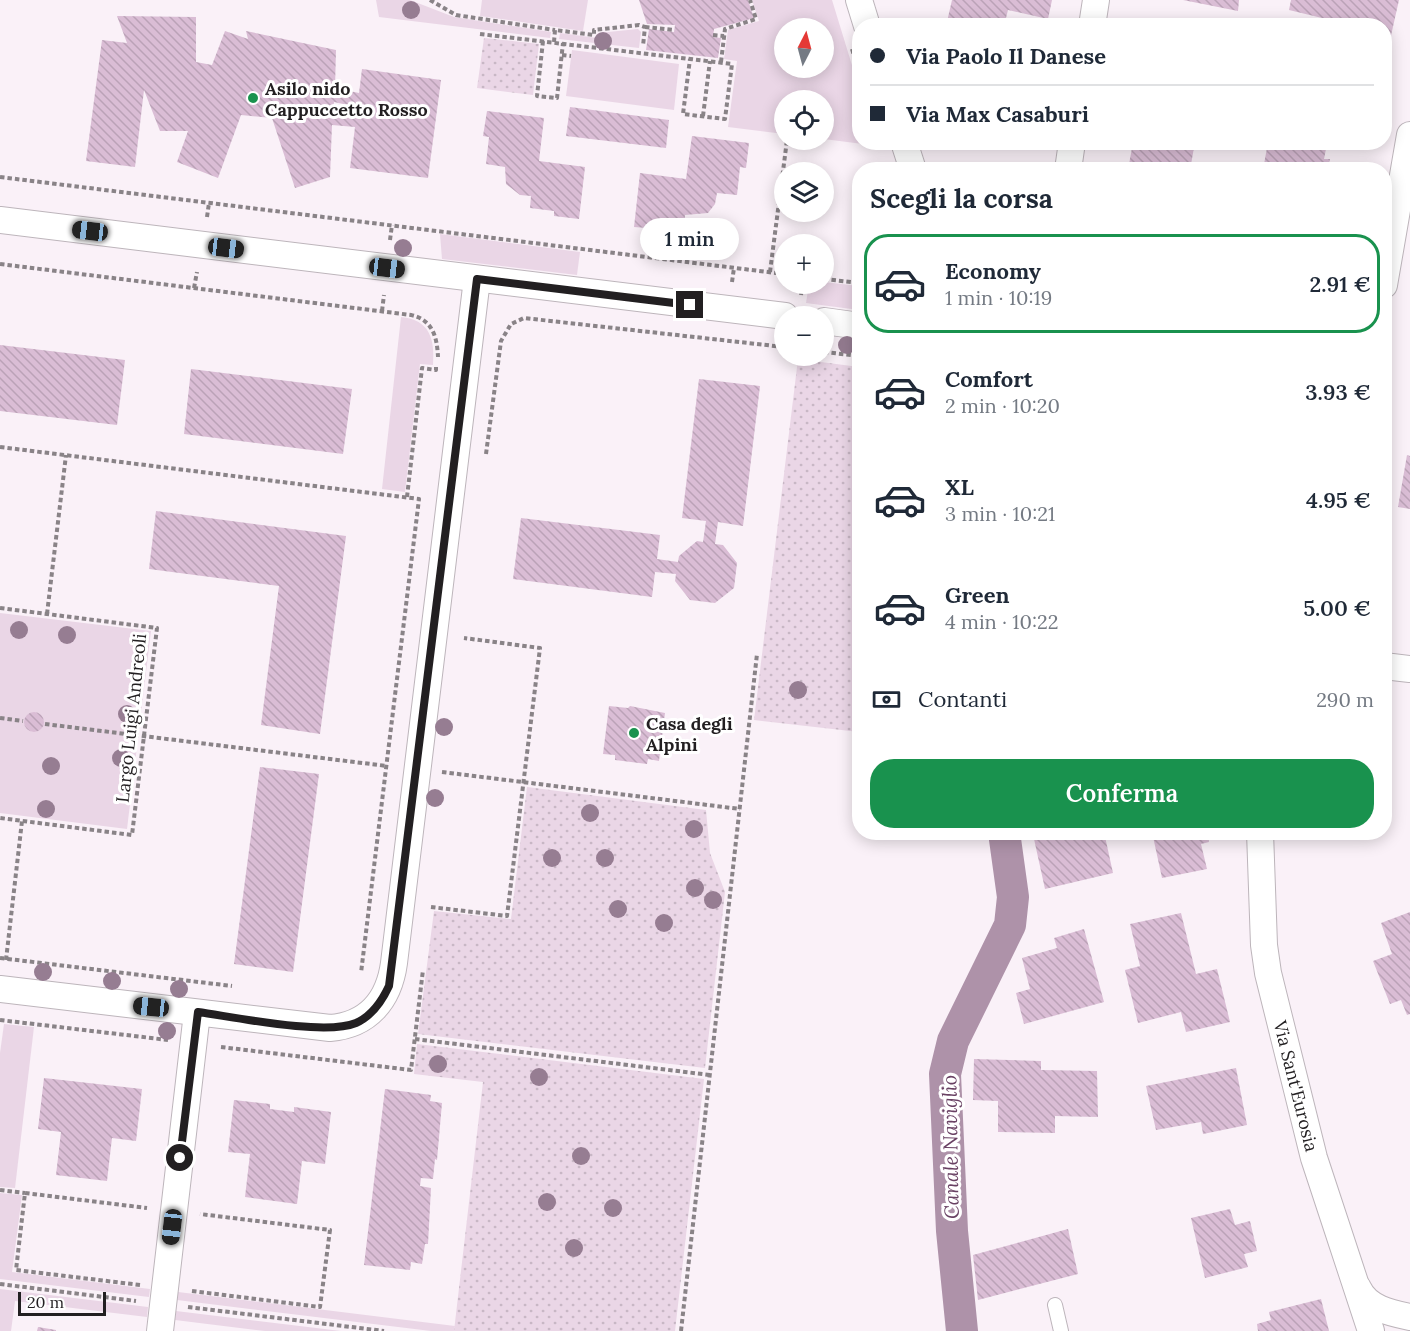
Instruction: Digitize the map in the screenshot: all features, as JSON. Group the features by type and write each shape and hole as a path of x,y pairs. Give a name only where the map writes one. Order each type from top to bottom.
{"street":[{"path":"859,0 865,18"},
{"path":"1093,18 1096,0"},
{"path":"1392,239 1410,135"},
{"path":"0,220 774,315"},
{"path":"1,989 317,1027 343,1027 368,1016 384,997 392,975 477,279"},
{"path":"834,322 852,325"},
{"path":"1392,667 1410,669"},
{"name":"Via Sant'Eurosia","path":"1260,840 1263,931 1268,973 1314,1158 1371,1331"},
{"path":"160,1331 198,1012"},
{"path":"1357,1285 1369,1302 1410,1317"},
{"path":"1406,1331 1410,1327"}],"lane":[{"path":"1055,1305 1061,1331"}],"path":[{"path":"430,0 456,15 594,35 594,30 645,27 674,30"},
{"path":"721,62 724,29 756,20 750,0"},
{"path":"643,46 645,27"},
{"path":"554,42 555,30"},
{"path":"480,34 563,43 732,64 725,119 683,114 690,59"},
{"path":"713,35 724,36"},
{"path":"543,41 537,96 557,98 563,43"},
{"path":"562,55 571,56"},
{"path":"704,116 710,61"},
{"path":"770,272 786,150"},
{"path":"0,177 774,273"},
{"path":"0,264 402,314 425,321 434,334 438,356 436,370 422,368 407,497"},
{"path":"834,280 852,282"},
{"path":"834,353 852,355"},
{"path":"0,447 419,499 363,964 359,979"},
{"path":"47,614 66,455"},
{"name":"Largo Luigi Andreoli","path":"0,608 158,628 132,835 0,819"},
{"path":"431,908 507,916 540,648 464,638"},
{"path":"681,1331 757,654"},
{"path":"0,718 23,721"},
{"path":"1,989 22,821"},
{"path":"0,958 234,986"},
{"path":"415,1039 710,1075"},
{"path":"0,1190 25,1193"}],"shaded area":[{"path":"376,0 410,0 454,17 551,32 550,38 379,17"},
{"path":"482,0 588,0 583,31 480,16"},
{"path":"752,0 832,0 852,65 852,143 834,140 834,90 774,90 774,133 728,127 737,61 724,59 728,30 759,21"},
{"path":"638,29 641,32 639,48 559,39 560,33 597,38 598,33"},
{"path":"484,38 539,44 533,95 477,88"},
{"path":"572,50 679,64 674,110 566,96"},
{"path":"440,234 580,252 577,275 442,259"},
{"path":"834,283 852,285 852,309 806,303 807,294 834,294"},
{"path":"401,317 419,322 429,332 433,347 433,365 420,364 405,492 382,489"},
{"path":"834,364 852,366 852,731 754,720 797,366 834,366"},
{"path":"0,613 151,631 127,829 0,813"},
{"path":"527,787 706,810 710,853 725,892 705,1068 418,1034 434,911 511,919"},
{"path":"4,1024 34,1027 15,1188 0,1187 0,1053"},
{"path":"417,1044 704,1079 675,1331 454,1331 483,1082 414,1074"},
{"path":"0,1193 22,1195 12,1272 150,1289 149,1297 0,1279"},
{"path":"0,1289 148,1307 147,1317 15,1301 11,1331 0,1331"},
{"path":"178,1292 455,1326 454,1331 431,1331 177,1300"},
{"path":"176,1311 341,1331 265,1331 175,1320"}],"building":[{"path":"639,0 748,0 754,18 714,29 713,37 721,38 718,58 646,50 649,29 674,32 675,25 647,24"},
{"path":"952,0 1052,0 1048,18 1008,10 1006,18 948,18"},
{"path":"1183,0 1239,0 1238,11"},
{"path":"1291,0 1399,0 1392,31 1392,18 1322,18 1289,10"},
{"name":"Asilo nido Cappuccetto Rosso","path":"117,16 196,17 196,62 212,65 225,31 248,39 246,31 336,50 335,88 359,93 362,69 441,80 428,178 350,168 355,127 332,125 330,177 295,188 272,118 241,115 218,178 177,162 188,131 160,131 144,90 135,167 86,161 102,40 127,43","holes":["334,102 357,107 356,114 333,111"]},
{"path":"570,107 669,120 666,148 566,136"},
{"path":"487,111 544,118 539,161 585,167 579,219 554,216 554,211 530,208 531,196 520,195 506,184 505,167 486,164 489,137 483,136"},
{"path":"692,136 749,143 746,168 740,167 737,195 717,193 715,204 708,213 685,215 684,228 659,224 659,229 634,227 640,173 686,179"},
{"path":"1132,150 1194,150 1191,162 1129,162"},
{"path":"1267,150 1326,150 1324,159 1330,159 1329,162 1264,162"},
{"path":"0,345 125,360 117,425 0,411"},
{"path":"191,369 352,389 343,454 184,434"},
{"path":"699,379 760,386 743,526 718,522 715,544 723,545 737,563 734,588 715,603 690,600 675,581 676,574 655,572 652,597 513,579 521,518 660,535 657,559 678,562 679,556 697,541 703,542 706,521 682,518"},
{"path":"1407,455 1410,456 1410,509 1398,507"},
{"path":"156,511 346,536 320,734 261,725 279,586 149,569"},
{"name":"Casa degli Alpini","path":"609,706 628,708 630,706 665,713 659,761 648,759 647,764 615,760 615,755 603,754"},
{"path":"34,712 41,715 44,722 41,729 34,732 27,729 24,722 27,715"},
{"path":"260,767 319,774 293,972 234,964"},
{"path":"1034,840 1106,840 1113,873 1045,889"},
{"path":"1154,840 1209,840 1209,842 1201,844 1207,869 1162,878"},
{"path":"1410,912 1410,1014 1407,1015 1401,1000 1390,1004 1373,961 1392,954 1381,923"},
{"path":"1181,913 1196,974 1217,969 1230,1022 1186,1032 1181,1012 1138,1023 1125,970 1140,966 1130,924"},
{"path":"1084,929 1104,1002 1024,1024 1016,993 1030,989 1022,958 1057,948 1054,938"},
{"path":"974,1059 1041,1061 1041,1070 1097,1071 1098,1117 1055,1116 1055,1133 998,1132 998,1101 973,1100"},
{"path":"1236,1068 1247,1125 1203,1134 1201,1122 1156,1130 1146,1086"},
{"path":"44,1078 142,1089 136,1141 112,1138 107,1181 56,1175 61,1132 38,1129"},
{"path":"385,1089 431,1095 430,1101 442,1103 433,1179 421,1178 420,1186 431,1188 428,1244 425,1244 422,1264 411,1262 410,1270 364,1265"},
{"path":"234,1100 270,1104 270,1109 294,1112 294,1107 331,1112 325,1164 302,1161 297,1204 245,1197 250,1154 228,1152"},
{"path":"1230,1209 1235,1225 1250,1221 1257,1251 1244,1254 1248,1267 1205,1278 1191,1218"},
{"path":"1068,1229 1078,1274 978,1300 973,1255"},
{"path":"1321,1299 1329,1331 1258,1331 1257,1324 1271,1320 1269,1312"},
{"path":"38,1327 56,1330 56,1331 37,1331"}],"waterway":[{"name":"Canale Naviglio","path":"962,1331 952,1231 945,1074 953,1041 1010,925 1013,897 1005,840"}],"place":[{"name":"Asilo nido Cappuccetto Rosso","path":"253,98"},
{"name":"Casa degli Alpini","path":"634,733"}],"route":[{"path":"180,1158 198,1012 317,1027 343,1027 368,1016 384,997 389,986 394,963 477,279 690,305"}]}
